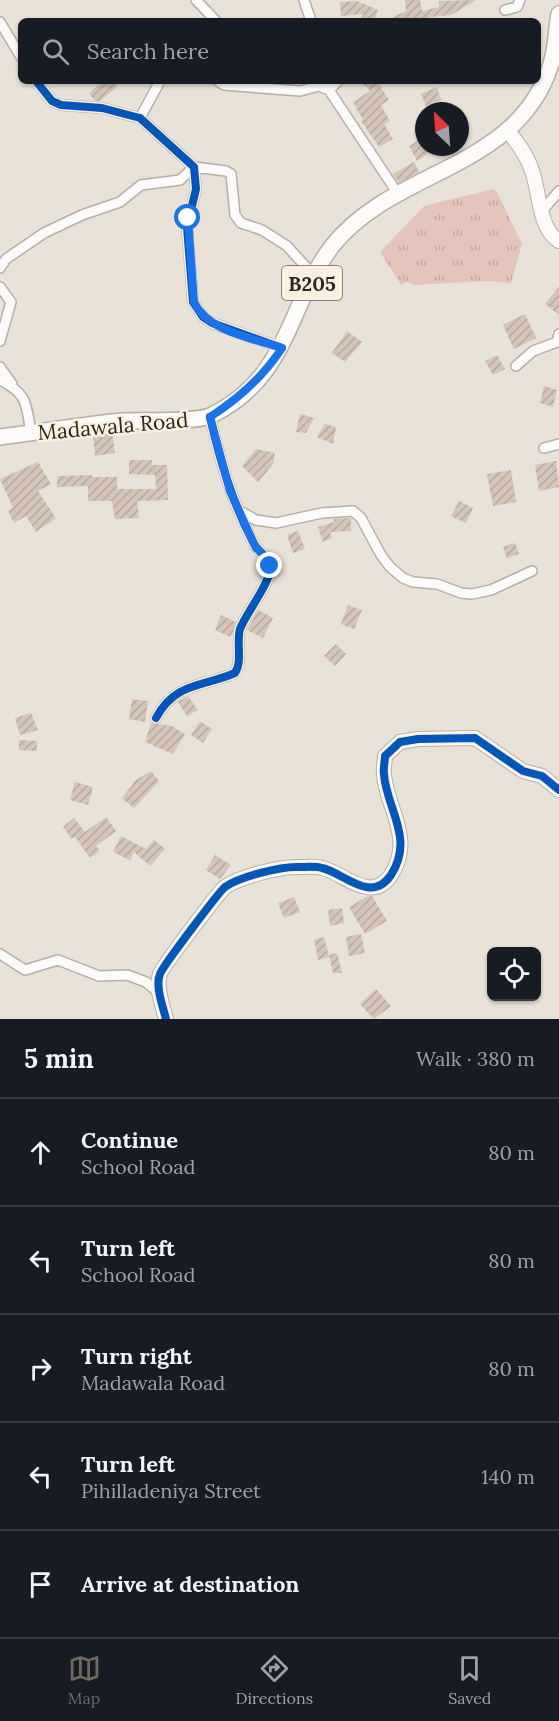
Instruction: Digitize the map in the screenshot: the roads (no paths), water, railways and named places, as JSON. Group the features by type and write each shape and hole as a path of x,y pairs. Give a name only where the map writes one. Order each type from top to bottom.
{"main road":[{"name":"Madawala Road","path":"0,437 122,421 210,417 232,403 253,384 282,348 315,276 333,246 354,225 398,194 488,147 529,107 548,71 559,14"}],"street":[{"path":"196,0 213,18"},
{"path":"304,0 310,18"},
{"path":"505,10 517,7 520,0"},
{"path":"0,22 18,52"},
{"path":"38,84 52,101 61,105 102,108 140,118 194,167 226,171 231,174 236,215 241,223 262,230 287,246 315,276"},
{"path":"140,118 158,84"},
{"path":"222,84 300,91 319,86 329,90"},
{"path":"325,84 342,106 398,194"},
{"path":"329,90 335,84"},
{"path":"507,130 523,150 533,171 545,224 554,238 559,241"},
{"path":"0,268 14,253 44,233 82,215 120,202 141,185 180,180 194,167"},
{"path":"194,167 196,189 187,227 194,302 203,317 212,323 282,348"},
{"path":"542,211 559,191"},
{"path":"0,287 10,302 0,341"},
{"path":"516,366 534,351 557,342 559,334"},
{"path":"0,367 25,398 31,433"},
{"path":"0,380 14,386"},
{"path":"156,718 164,702 177,693 205,681 230,676 239,668 239,632 248,610 270,574 268,559 256,548 230,491 210,417"},
{"path":"544,448 559,444"},
{"path":"238,510 256,520 276,523 322,513 353,512 361,518 381,555 403,578 445,586 461,593 491,590 532,571"},
{"path":"166,1019 158,976 168,959 225,887 271,869 296,867 323,868 350,883 365,887 376,886 390,876 399,852 400,826 384,775 385,756 400,742 418,738 475,738 523,771 542,776 559,790"},
{"path":"0,954 25,970 58,960 99,976 127,975 146,982 161,994"}]}
